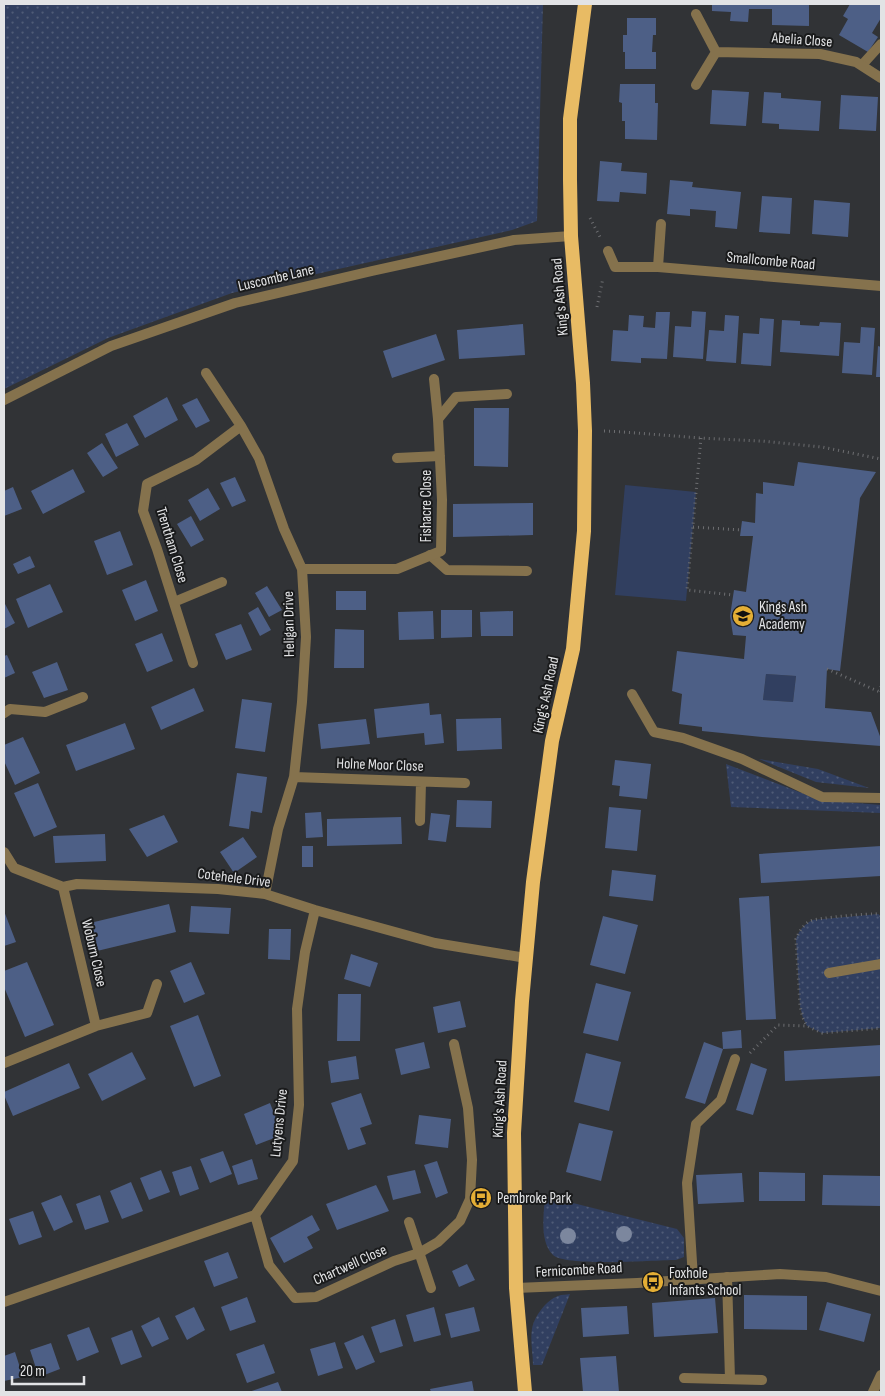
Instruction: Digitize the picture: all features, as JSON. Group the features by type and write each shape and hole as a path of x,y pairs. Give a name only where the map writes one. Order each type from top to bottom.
{"highway":[{"name":"King's Ash Road","path":"525,1392 516,1288 514,1133 533,882 552,741 573,648 584,531 585,431 571,236 570,119 585,4"}],"street":[{"path":"696,14 716,52 696,85"},
{"path":"862,65 881,44"},
{"name":"Abelia Close","path":"716,52 820,54 856,62 881,78"},
{"path":"658,266 661,224"},
{"name":"Luscombe Lane","path":"4,400 111,346 235,303 514,240 571,236"},
{"name":"Smallcombe Road","path":"608,251 614,267 658,266 881,286"},
{"name":"Heligan Drive","path":"206,373 260,458 284,529 302,569 306,637 302,702 294,778 278,829 265,894"},
{"name":"Fishacre Close","path":"302,569 397,569 441,551 442,500 434,379"},
{"path":"438,419 456,397 507,394"},
{"name":"Trentham Close","path":"193,663 158,549 143,512 147,484 196,460 241,426"},
{"path":"397,458 440,456"},
{"path":"430,555 447,570 527,571"},
{"path":"174,602 222,582"},
{"path":"632,694 654,732 683,738 742,759 822,796 881,798"},
{"path":"4,713 10,709 45,712 83,697"},
{"name":"Holne Moor Close","path":"294,778 465,783"},
{"path":"420,821 421,782"},
{"name":"Cotehele Drive","path":"4,852 14,868 63,887 77,884 208,888 265,894 315,910 435,943 526,958"},
{"name":"Woburn Close","path":"63,887 96,1026"},
{"name":"Lutyens Drive","path":"255,1215 293,1161 299,1105 297,1009 305,952 315,910"},
{"path":"829,972 881,964"},
{"path":"4,1063 96,1026 147,1013 158,984"},
{"path":"419,1253 438,1242 460,1221 470,1199 472,1160 468,1108 454,1044"},
{"path":"693,1278 687,1183 696,1124 721,1100 736,1059"},
{"path":"4,1302 255,1215"},
{"name":"Chartwell Close","path":"255,1215 269,1264 295,1298 316,1297 394,1261 419,1253"},
{"path":"409,1222 432,1288"},
{"name":"Fernicombe Road","path":"516,1288 780,1274 826,1277 881,1290"},
{"path":"727,1277 730,1379"},
{"path":"872,1392 881,1374"},
{"path":"684,1378 762,1380"}],"path":[{"path":"585,431 761,441 822,447 880,459 881,452"},
{"path":"701,438 687,590 733,595"},
{"path":"693,527 741,530"},
{"path":"827,669 881,692 881,682"},
{"path":"736,1059 751,1053 778,1025 807,1026"}],"shaded area":[{"path":"4,4 543,4 537,221 512,230 232,293 108,338 4,389"},
{"path":"625,485 696,492 686,601 615,595"},
{"path":"766,674 796,676 793,702 763,700"},
{"path":"759,759 818,769 869,788 816,782"},
{"path":"726,764 820,800 881,805 881,813 731,807"},
{"path":"878,914 881,916 881,1028 822,1033 807,1026 800,1006 796,939 800,930 812,920"},
{"path":"545,1196 677,1229 684,1238 684,1257 676,1260 612,1262 561,1259 553,1255 544,1235"},
{"path":"570,1294 542,1365 533,1365 531,1333 535,1319 549,1301 559,1295"}],"building":[{"path":"712,4 809,4 809,26 772,25 772,9 749,9 748,22 730,21 731,12 712,11"},
{"path":"850,4 881,4 881,18 872,33 878,37 868,52 839,35 848,19 843,16"},
{"path":"627,18 656,18 656,35 653,35 652,52 656,52 656,69 625,69 623,35 627,35"},
{"path":"620,84 655,84 655,103 658,103 657,140 625,139 625,121 622,121 622,103 619,102"},
{"path":"712,90 749,92 746,126 710,124"},
{"path":"764,92 781,93 781,98 821,101 819,131 779,129 779,124 762,123"},
{"path":"841,95 878,97 876,131 839,129"},
{"path":"600,161 622,163 621,171 647,173 646,194 620,192 619,202 597,201"},
{"path":"670,180 693,182 692,187 741,192 737,229 715,227 716,211 690,209 690,216 667,214"},
{"path":"762,196 792,198 790,234 759,232"},
{"path":"814,200 850,203 848,237 812,234"},
{"path":"692,311 706,312 703,359 673,357 675,326 691,327"},
{"path":"656,312 670,312 667,359 641,358 641,363 611,361 613,330 628,331 629,315 644,316 643,327 655,328"},
{"path":"725,315 739,316 736,363 706,361 709,330 724,331"},
{"path":"760,318 774,319 771,366 741,364 743,333 759,334"},
{"path":"782,320 800,321 800,325 819,326 820,322 841,323 839,356 780,352"},
{"path":"523,324 525,355 459,359 457,330"},
{"path":"861,327 875,328 872,375 842,373 844,342 860,343"},
{"path":"436,334 445,360 392,378 383,351"},
{"path":"878,346 881,347 881,377 876,377"},
{"path":"167,397 178,420 145,438 133,416"},
{"path":"197,398 210,421 196,428 182,405"},
{"path":"474,408 509,408 508,467 474,466"},
{"path":"127,423 139,445 116,457 105,434"},
{"path":"102,443 118,468 103,477 87,453"},
{"path":"798,462 876,472 860,498 840,671 827,669 825,708 871,712 881,739 881,746 702,731 702,727 679,724 682,694 672,691 677,651 744,659 746,636 733,635 730,616 734,590 746,592 753,536 740,536 742,521 755,523 756,493 763,494 763,482 794,486","holes":["766,674 796,676 793,702 763,700"]},
{"path":"73,469 85,492 43,514 31,491"},
{"path":"235,477 246,501 232,507 220,483"},
{"path":"13,487 22,509 4,516 4,491"},
{"path":"208,488 220,509 200,521 188,500"},
{"path":"533,503 533,535 453,537 453,504"},
{"path":"191,516 204,540 191,547 177,524"},
{"path":"120,531 133,565 107,575 94,541"},
{"path":"30,556 35,567 18,574 13,564"},
{"path":"146,580 158,611 135,621 122,590"},
{"path":"50,584 63,612 28,628 16,599"},
{"path":"267,586 282,610 269,617 255,593"},
{"path":"336,591 366,591 366,610 336,610"},
{"path":"4,602 15,623 4,629"},
{"path":"258,607 271,630 260,636 248,613"},
{"path":"441,610 472,610 472,637 441,638"},
{"path":"433,611 434,639 399,640 398,612"},
{"path":"513,611 513,636 481,636 480,612"},
{"path":"241,624 252,650 226,660 215,634"},
{"path":"335,629 364,630 364,668 334,668"},
{"path":"162,633 173,661 147,672 135,644"},
{"path":"7,655 15,673 4,678 4,656"},
{"path":"57,662 68,690 44,698 32,672"},
{"path":"194,688 204,711 161,730 151,707"},
{"path":"242,699 272,703 265,752 235,748"},
{"path":"429,703 430,715 441,714 444,743 425,745 424,733 377,738 374,709"},
{"path":"501,718 502,749 457,751 456,719"},
{"path":"366,719 370,744 321,749 318,724"},
{"path":"125,723 135,749 76,771 66,745"},
{"path":"23,737 40,773 15,785 4,761 4,745"},
{"path":"615,760 651,764 647,799 619,796 620,786 612,785"},
{"path":"237,773 267,777 262,813 251,811 249,829 229,826"},
{"path":"38,783 57,827 34,837 14,793"},
{"path":"457,800 492,801 491,828 456,827"},
{"path":"609,807 641,810 637,851 605,848"},
{"path":"321,812 323,837 306,838 305,813"},
{"path":"431,813 450,815 446,842 428,840"},
{"path":"164,815 178,842 147,857 129,829"},
{"path":"401,817 402,844 327,846 327,819"},
{"path":"105,834 106,861 55,863 53,836"},
{"path":"243,837 257,857 234,873 220,852"},
{"path":"302,846 313,846 313,867 302,867"},
{"path":"881,846 881,876 761,883 759,854"},
{"path":"612,870 656,875 653,901 609,896"},
{"path":"769,896 776,1019 746,1020 739,898"},
{"path":"169,904 176,932 97,951 90,923"},
{"path":"191,906 231,908 229,934 189,932"},
{"path":"4,911 16,942 4,946"},
{"path":"603,916 638,925 625,974 590,965"},
{"path":"269,929 291,929 290,960 268,959"},
{"path":"351,954 378,963 370,987 344,979"},
{"path":"27,962 54,1025 25,1037 4,987 4,971"},
{"path":"191,962 205,994 184,1003 170,971"},
{"path":"596,983 631,992 618,1041 583,1033"},
{"path":"338,994 361,994 360,1041 337,1041"},
{"path":"460,1001 466,1027 438,1033 433,1007"},
{"path":"198,1015 221,1076 194,1087 170,1026"},
{"path":"741,1030 742,1048 723,1049 722,1032"},
{"path":"424,1042 430,1068 401,1075 395,1049"},
{"path":"704,1042 723,1049 705,1104 685,1098"},
{"path":"881,1045 881,1076 785,1081 784,1051"},
{"path":"132,1052 146,1079 102,1101 88,1074"},
{"path":"586,1053 621,1062 609,1111 574,1102"},
{"path":"356,1056 359,1079 331,1083 328,1061"},
{"path":"69,1063 80,1088 13,1116 4,1092"},
{"path":"751,1063 767,1069 753,1115 736,1110"},
{"path":"361,1093 372,1124 360,1128 366,1144 348,1150 331,1103"},
{"path":"270,1103 282,1135 256,1145 244,1114"},
{"path":"419,1115 451,1119 448,1148 415,1144"},
{"path":"579,1123 613,1131 601,1181 566,1172"},
{"path":"223,1151 232,1174 210,1183 200,1159"},
{"path":"252,1159 258,1179 238,1185 232,1166"},
{"path":"437,1161 448,1193 436,1198 424,1165"},
{"path":"191,1166 199,1189 180,1196 172,1172"},
{"path":"161,1170 170,1192 149,1200 140,1178"},
{"path":"415,1170 421,1193 393,1200 387,1176"},
{"path":"759,1172 805,1173 805,1201 759,1201"},
{"path":"742,1173 744,1202 698,1204 696,1175"},
{"path":"823,1175 881,1176 881,1206 822,1205"},
{"path":"131,1182 143,1211 122,1219 110,1191"},
{"path":"376,1185 389,1211 337,1230 326,1204"},
{"path":"61,1195 73,1222 54,1231 41,1203"},
{"path":"100,1195 109,1222 85,1230 76,1204"},
{"path":"33,1211 42,1237 19,1245 9,1219"},
{"path":"312,1215 320,1230 307,1237 313,1248 284,1263 270,1238"},
{"path":"228,1252 238,1278 214,1287 204,1261"},
{"path":"467,1264 475,1280 459,1287 452,1271"},
{"path":"744,1295 807,1296 807,1330 744,1329"},
{"path":"247,1297 256,1322 230,1331 221,1307"},
{"path":"715,1298 718,1333 654,1337 652,1303"},
{"path":"827,1302 871,1314 864,1342 819,1330"},
{"path":"627,1306 629,1334 583,1337 581,1308"},
{"path":"194,1307 205,1330 187,1340 175,1316"},
{"path":"434,1307 441,1335 414,1342 406,1315"},
{"path":"474,1307 480,1331 451,1338 445,1314"},
{"path":"159,1317 169,1339 152,1347 141,1326"},
{"path":"395,1319 403,1346 380,1353 371,1327"},
{"path":"89,1327 99,1352 77,1361 67,1335"},
{"path":"132,1330 142,1357 121,1365 111,1338"},
{"path":"363,1335 375,1362 356,1370 344,1343"},
{"path":"335,1342 343,1368 318,1376 310,1349"},
{"path":"51,1343 60,1369 39,1377 30,1350"},
{"path":"264,1344 275,1373 247,1383 236,1354"},
{"path":"15,1352 23,1377 4,1381 4,1356"},
{"path":"616,1356 619,1392 583,1392 580,1358"},
{"path":"472,1381 474,1392 431,1392 430,1389"},
{"path":"278,1382 282,1392 249,1392"}],"place":[{"name":"Kings Ash Academy","path":"743,616"},
{"name":"Pembroke Park","path":"481,1198"},
{"name":"Foxhole Infants School","path":"653,1282"}]}
